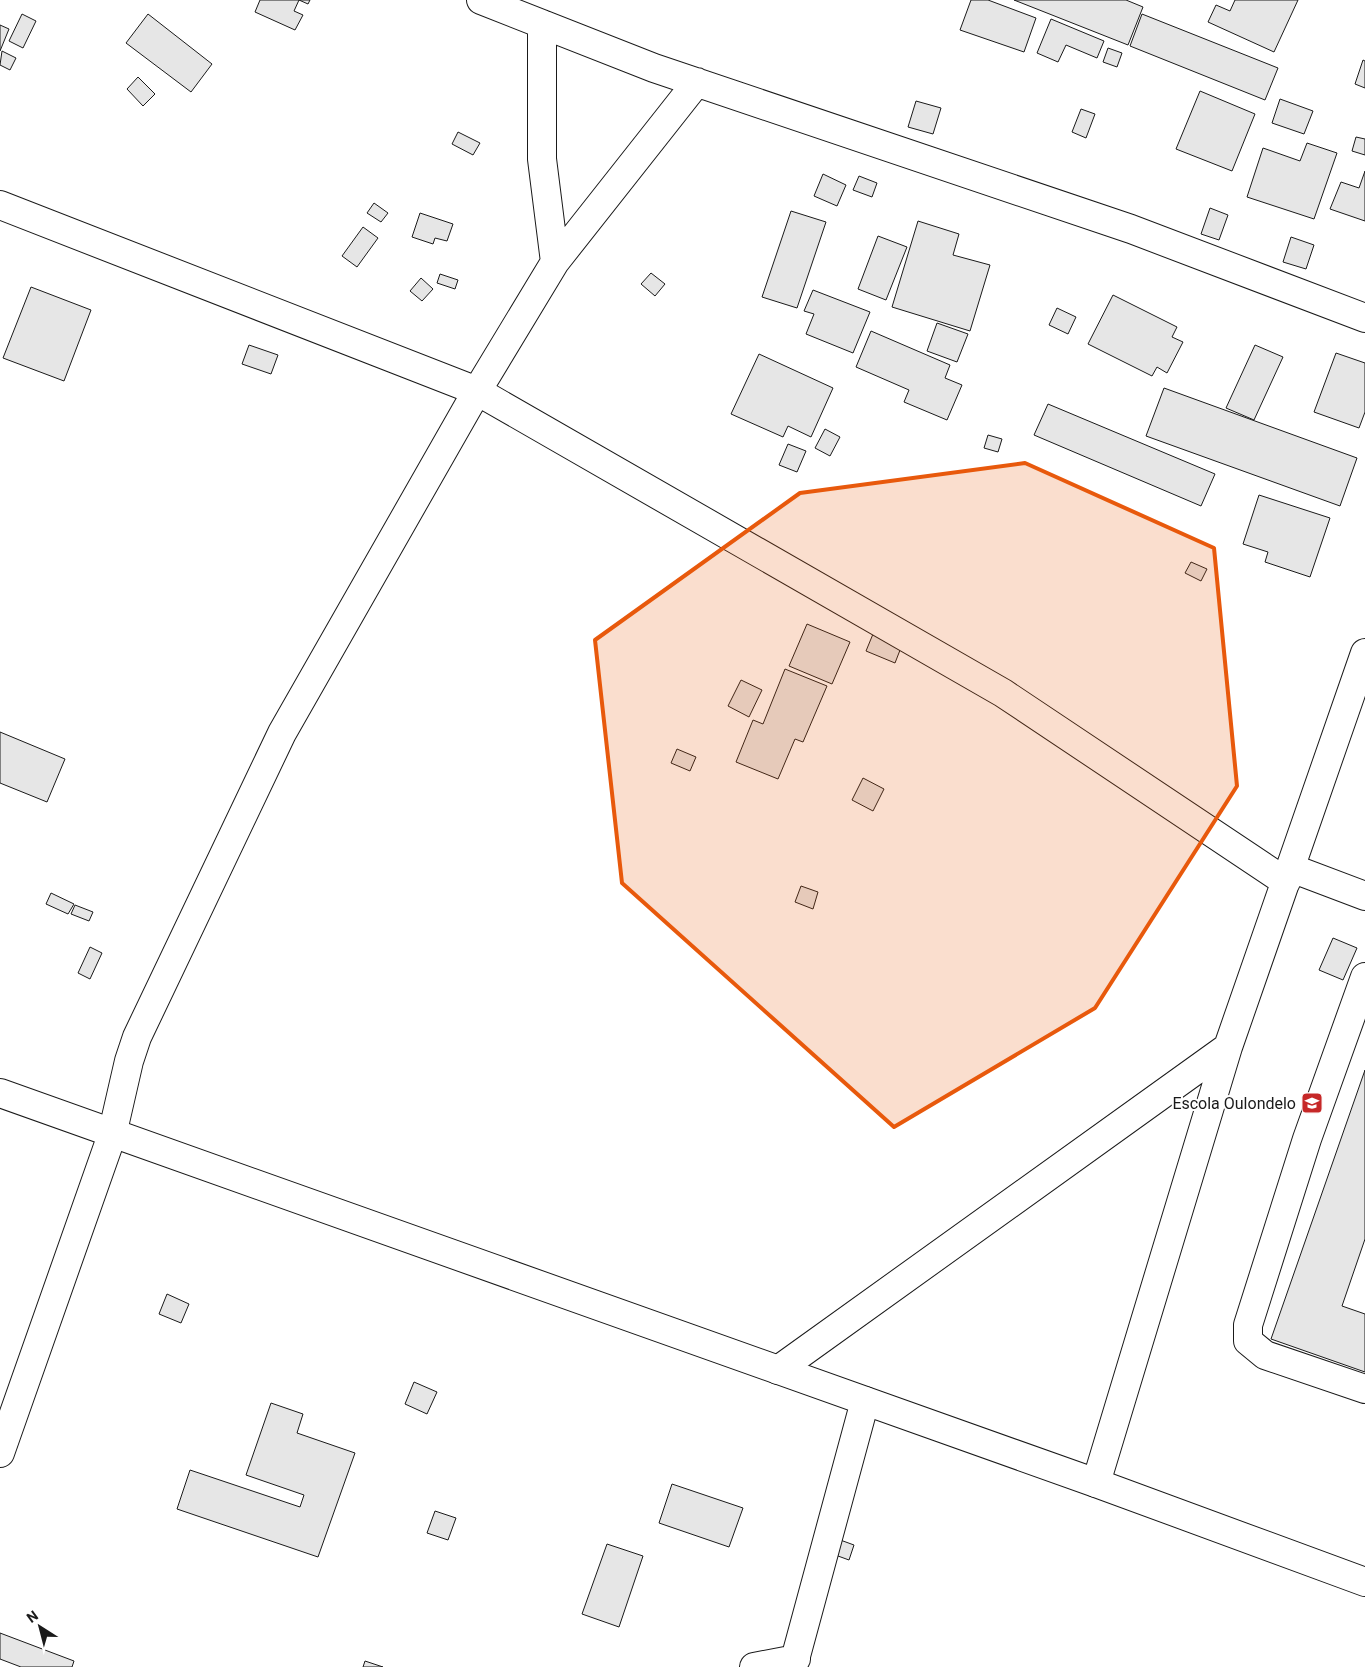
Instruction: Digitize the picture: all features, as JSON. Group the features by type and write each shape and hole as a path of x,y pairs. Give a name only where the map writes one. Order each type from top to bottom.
{"street":[{"path":"481,0 697,82 1131,228 1365,318"},
{"path":"542,24 542,159 555,262"},
{"path":"0,1453 112,1135 129,1061 137,1037 278,742 477,391 555,262 697,82"},
{"path":"0,205 477,391 1003,693 1288,875 1365,896"},
{"path":"1096,1483 1228,1047 1365,653"},
{"path":"1365,977 1307,1139 1248,1325 1248,1342 1265,1355 1365,1389"},
{"path":"778,1370 1228,1047"},
{"path":"0,1093 112,1135 1096,1483 1365,1582"},
{"path":"754,1667 794,1663 865,1401"}],"highlighted area":[{"path":"1025,463 1214,548 1237,786 1095,1008 894,1127 622,883 595,640 800,493"}],"building":[{"path":"260,0 299,0 294,11 303,15 295,30 255,12"},
{"path":"299,0 310,0 308,4"},
{"path":"971,0 988,0 1036,18 1024,52 960,30"},
{"path":"1014,0 1126,0 1143,7 1128,45"},
{"path":"1235,0 1298,0 1274,52 1208,22 1216,5 1230,11"},
{"path":"22,14 36,21 23,48 9,41"},
{"path":"148,14 212,64 191,92 126,43"},
{"path":"1142,14 1278,68 1265,100 1130,46"},
{"path":"1051,19 1104,41 1097,58 1066,45 1058,62 1037,53"},
{"path":"0,25 9,29 0,51"},
{"path":"1108,48 1122,53 1117,67 1103,62"},
{"path":"2,51 16,58 10,70 0,65"},
{"path":"1363,60 1365,61 1365,88 1355,84"},
{"path":"138,77 155,94 143,106 127,89"},
{"path":"1200,91 1255,114 1232,171 1176,149"},
{"path":"1280,99 1313,111 1304,134 1272,123"},
{"path":"916,101 941,108 933,134 908,127"},
{"path":"1081,109 1095,114 1086,138 1072,132"},
{"path":"458,132 480,143 473,155 452,144"},
{"path":"1356,137 1365,139 1365,155 1352,151"},
{"path":"1307,143 1337,153 1314,219 1247,197 1263,148 1300,161"},
{"path":"1365,171 1365,221 1330,209 1341,182 1359,188"},
{"path":"823,174 846,185 837,206 814,196"},
{"path":"859,176 877,183 872,197 853,190"},
{"path":"374,203 388,213 381,222 367,213"},
{"path":"1210,208 1228,215 1219,240 1201,234"},
{"path":"791,211 826,222 797,308 762,297"},
{"path":"420,213 453,224 447,241 435,238 433,244 412,237"},
{"path":"918,221 959,234 953,255 990,265 970,331 892,307"},
{"path":"363,227 378,238 357,267 342,256"},
{"path":"878,236 907,247 886,300 858,289"},
{"path":"1291,237 1314,245 1306,269 1283,262"},
{"path":"651,273 665,284 655,296 641,284"},
{"path":"440,274 458,280 455,289 437,283"},
{"path":"421,278 433,289 422,301 410,291"},
{"path":"31,287 91,310 64,381 3,358"},
{"path":"813,290 870,312 853,353 806,334 814,314 804,311"},
{"path":"1113,295 1177,327 1172,337 1183,342 1167,373 1157,367 1152,376 1088,344"},
{"path":"1057,308 1076,317 1068,334 1049,325"},
{"path":"937,323 968,334 957,362 927,351"},
{"path":"871,331 950,365 945,378 962,385 947,420 904,402 909,390 856,367"},
{"path":"249,345 278,355 271,374 242,364"},
{"path":"1255,345 1283,357 1254,420 1226,408"},
{"path":"1336,353 1365,363 1365,412 1359,428 1314,412"},
{"path":"759,354 833,388 811,437 788,426 783,437 731,414"},
{"path":"1164,388 1357,458 1340,506 1146,436"},
{"path":"1048,404 1215,474 1201,506 1034,435"},
{"path":"825,429 840,437 830,456 815,448"},
{"path":"988,435 1002,439 998,452 984,448"},
{"path":"788,444 806,451 797,472 779,465"},
{"path":"1259,495 1330,518 1310,577 1265,562 1268,552 1243,544"},
{"path":"1191,562 1207,569 1201,581 1185,573"},
{"path":"807,624 850,642 832,684 789,666"},
{"path":"873,634 902,645 895,663 866,651"},
{"path":"785,669 827,686 803,742 795,739 778,779 736,762 753,720 763,724"},
{"path":"741,680 762,690 749,717 728,706"},
{"path":"0,732 65,759 47,802 0,783"},
{"path":"677,749 696,757 690,771 671,763"},
{"path":"863,778 884,789 873,811 852,800"},
{"path":"801,886 818,892 813,909 795,902"},
{"path":"51,893 74,904 68,914 46,904"},
{"path":"75,905 93,912 89,921 71,914"},
{"path":"1333,938 1357,948 1343,980 1319,970"},
{"path":"90,947 102,953 90,979 78,973"},
{"path":"1365,1070 1365,1239 1342,1306 1365,1314 1365,1372 1271,1339"},
{"path":"167,1294 189,1304 181,1323 159,1314"},
{"path":"414,1382 437,1392 427,1414 405,1404"},
{"path":"271,1403 303,1414 297,1433 355,1453 318,1557 177,1509 190,1470 300,1507 304,1495 246,1475"},
{"path":"672,1484 743,1508 729,1547 659,1523"},
{"path":"435,1511 456,1518 448,1540 427,1533"},
{"path":"832,1537 854,1545 849,1560 827,1552"},
{"path":"607,1544 643,1556 619,1627 582,1614"},
{"path":"0,1633 74,1661 72,1667 21,1667 0,1659"},
{"path":"365,1661 383,1667 363,1667"}],"place":[{"name":"Escola Oulondelo","path":"1312,1103"}]}
